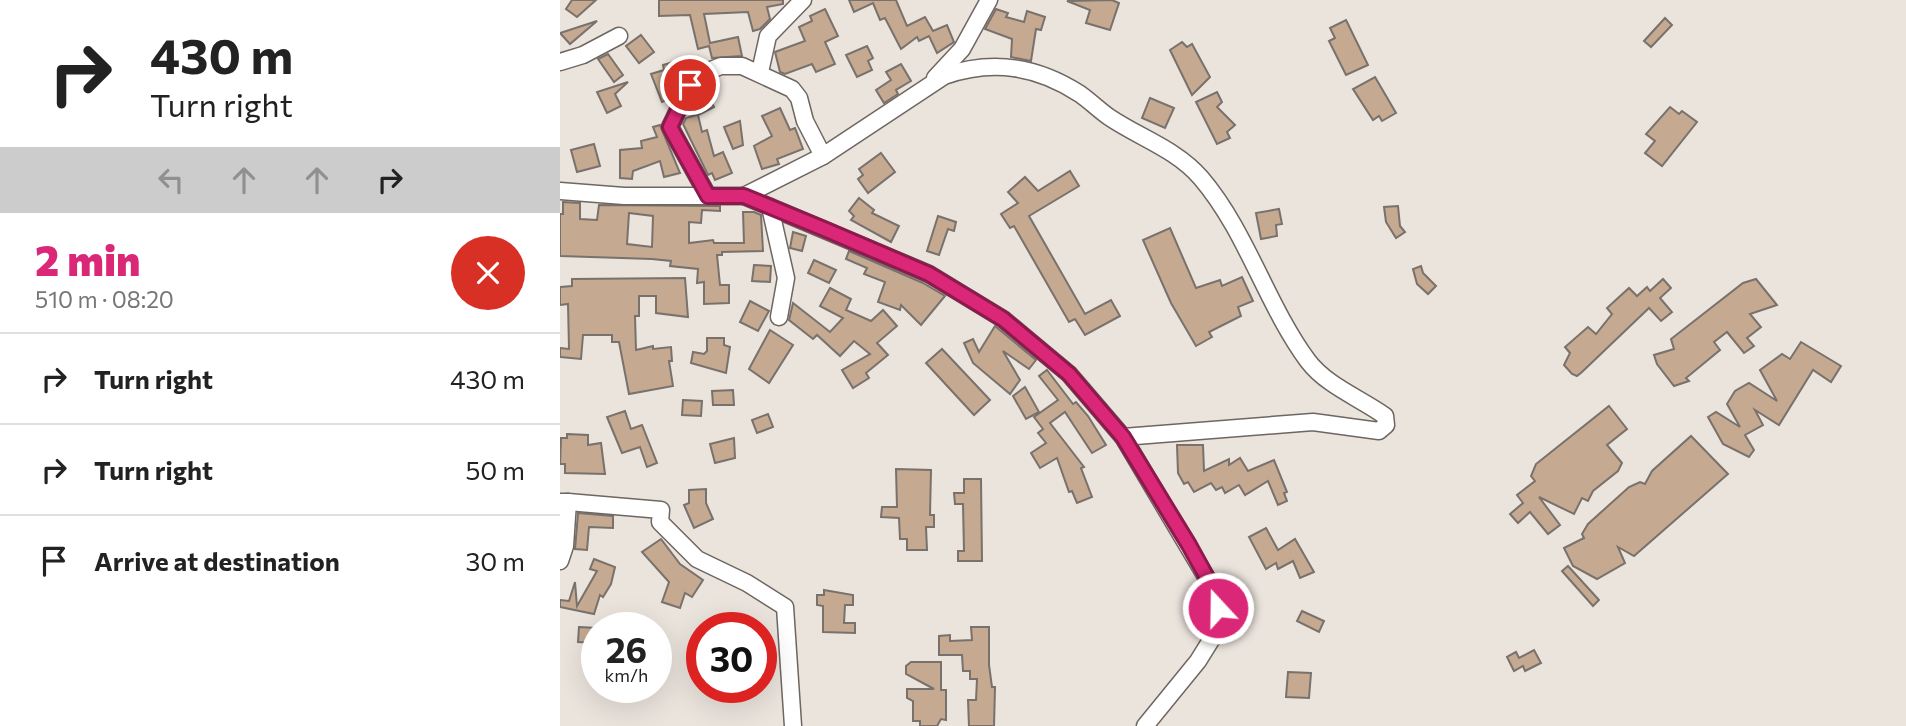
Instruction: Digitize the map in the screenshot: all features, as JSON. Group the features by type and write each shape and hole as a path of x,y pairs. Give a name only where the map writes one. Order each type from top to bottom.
{"street":[{"path":"760,72 768,36 803,0"},
{"path":"929,85 962,49 989,0"},
{"path":"560,62 583,55 619,36"},
{"path":"744,196 823,156 929,85 967,68 994,65 1019,67 1053,79 1081,95 1109,117 1180,157 1202,179 1234,226 1272,304 1309,362 1327,380 1385,416 1386,425 1379,431 1363,431 1313,422 1123,437"},
{"path":"708,196 674,138 671,122 679,113 690,85 703,73 721,66 742,66 792,89 799,98 806,121 823,156"},
{"path":"560,191 624,196 744,196 929,274 1003,319 1069,374 1123,437 1215,592 1221,624 1198,661 1145,726"},
{"path":"770,207 786,278 779,317"},
{"path":"560,561 565,546 564,502 661,510 660,522 697,559 747,583 785,607 793,726"}],"building":[{"path":"572,0 596,0 577,17 566,9"},
{"path":"659,0 783,0 783,4 767,7 770,19 760,29 753,31 748,12 704,14 710,43 738,37 742,56 712,58 709,46 698,49 690,15 659,16"},
{"path":"849,0 896,0 907,26 925,17 933,31 947,25 954,42 937,53 929,36 919,41 917,37 901,49 885,18 880,20 873,3 854,12"},
{"path":"1112,0 1119,3 1110,30 1086,23 1090,10 1067,1"},
{"path":"825,9 838,36 825,42 835,64 816,72 812,64 785,74 780,72 775,52 805,41 799,27 812,21 810,16"},
{"path":"996,9 1008,13 1006,17 1024,22 1027,11 1045,17 1041,30 1036,29 1031,61 1011,57 1012,39 985,29"},
{"path":"1665,18 1672,25 1651,47 1644,41"},
{"path":"1346,20 1368,65 1346,75 1329,41 1335,38 1330,28"},
{"path":"597,21 570,44 560,33"},
{"path":"641,35 654,52 639,63 626,46"},
{"path":"1182,42 1187,47 1192,44 1210,77 1192,95 1170,50"},
{"path":"867,46 873,58 868,61 872,70 857,77 846,55"},
{"path":"608,54 623,75 614,82 598,59"},
{"path":"681,60 685,75 680,81 664,85 670,99 662,102 651,74 664,70 663,65"},
{"path":"901,64 911,81 896,90 898,94 884,103 876,90 891,80 886,72"},
{"path":"1375,77 1396,113 1382,121 1379,116 1373,120 1353,89"},
{"path":"628,82 615,94 621,106 607,113 597,92"},
{"path":"703,87 714,107 698,115 702,132 707,130 714,156 723,152 732,173 715,180 712,173 708,175 683,124 686,118 696,115 692,106"},
{"path":"1217,92 1222,102 1217,107 1235,125 1227,132 1230,138 1217,144 1196,102"},
{"path":"1150,98 1174,108 1165,128 1142,118"},
{"path":"1670,107 1679,114 1682,111 1697,122 1662,166 1645,153 1655,141 1646,134"},
{"path":"780,108 790,130 795,128 803,149 777,159 779,164 762,169 754,146 772,136 762,116"},
{"path":"740,121 743,145 733,149 724,127"},
{"path":"660,125 680,173 664,177 660,161 633,171 632,179 620,178 620,150 642,148 641,141 657,137 653,127"},
{"path":"594,144 600,166 577,172 571,150"},
{"path":"881,153 895,172 868,193 858,179 863,175 859,169"},
{"path":"1070,171 1079,186 1029,216 1085,314 1111,300 1120,316 1085,335 1075,319 1069,322 1014,226 1010,228 1001,214 1018,203 1008,192 1025,177 1038,191"},
{"path":"859,198 874,210 872,213 899,226 891,242 851,220 854,216 849,211"},
{"path":"563,202 580,203 580,219 597,220 599,205 720,206 720,211 702,210 701,223 689,222 689,243 713,240 714,243 744,243 743,212 754,212 761,215 763,251 722,252 722,255 717,255 720,285 729,285 729,303 704,304 704,282 697,283 698,269 670,266 671,261 652,259 560,256 560,214 563,214","holes":["629,213 653,216 652,247 627,244"]},
{"path":"1398,206 1400,226 1405,232 1396,238 1386,222 1384,207"},
{"path":"1279,209 1282,224 1276,225 1277,236 1261,239 1256,213"},
{"path":"938,216 956,222 954,231 948,229 939,255 927,251"},
{"path":"1170,228 1196,288 1220,280 1222,286 1242,277 1253,301 1238,307 1241,316 1209,332 1212,337 1196,346 1171,303 1143,240"},
{"path":"793,232 806,236 802,251 790,248"},
{"path":"849,251 923,283 945,296 921,325 901,305 900,310 878,302 885,282 864,274 867,268 846,259"},
{"path":"814,260 836,270 829,283 808,273"},
{"path":"754,265 771,266 770,282 752,281"},
{"path":"1421,266 1423,273 1436,286 1428,294 1417,284 1413,269"},
{"path":"685,278 688,317 656,313 656,296 639,296 639,316 635,316 636,350 653,346 653,349 671,347 672,361 669,361 673,386 629,394 619,342 612,342 612,335 583,335 581,359 560,357 560,348 569,349 568,304 560,305 560,287 572,286 572,279"},
{"path":"1663,279 1671,288 1660,298 1672,312 1661,321 1649,308 1582,372 1577,376 1572,374 1564,365 1570,353 1565,347 1588,327 1596,334 1612,314 1607,308 1629,288 1637,296 1647,287 1650,291"},
{"path":"1756,279 1777,305 1750,314 1761,327 1747,338 1754,346 1744,353 1727,332 1714,342 1720,350 1686,378 1689,381 1674,386 1657,364 1654,355 1674,349 1671,339 1743,283"},
{"path":"830,288 851,299 846,310 871,321 883,310 897,326 877,343 888,355 866,373 869,378 853,388 842,370 870,354 854,341 840,356 817,335 813,339 789,320 793,303 830,332 843,318 820,306"},
{"path":"750,301 769,311 758,331 740,322"},
{"path":"995,326 1036,360 1029,369 1003,351 1020,380 1010,394 973,363 964,343 973,339 979,352"},
{"path":"770,330 793,345 769,383 749,369"},
{"path":"707,338 724,338 724,345 730,347 726,373 691,363 693,352 704,354 707,351"},
{"path":"1801,342 1841,366 1831,382 1813,370 1779,425 1755,410 1763,425 1745,435 1754,450 1749,457 1723,444 1708,417 1716,412 1740,427 1727,404 1735,391 1749,383 1777,401 1760,370 1782,354 1790,359"},
{"path":"942,349 990,400 974,415 926,363"},
{"path":"1047,370 1073,404 1076,402 1088,416 1106,445 1092,453 1065,412 1050,423 1084,467 1081,468 1092,497 1077,503 1072,491 1069,492 1057,458 1040,468 1031,453 1046,443 1038,433 1043,429 1034,417 1058,400 1039,376"},
{"path":"1025,387 1039,412 1026,419 1013,396"},
{"path":"733,390 734,405 713,405 712,391"},
{"path":"683,400 702,401 701,416 682,415"},
{"path":"1609,406 1627,429 1607,445 1622,463 1618,471 1593,491 1588,501 1582,498 1574,514 1539,497 1560,525 1548,534 1530,512 1518,523 1510,514 1523,503 1517,495 1535,481 1531,476 1536,464"},
{"path":"625,411 631,429 642,425 657,463 647,467 640,447 622,453 607,417"},
{"path":"768,414 773,427 757,433 752,420"},
{"path":"567,434 588,435 588,445 601,443 605,474 565,473 565,464 560,464 561,438 567,438"},
{"path":"1691,436 1728,474 1634,556 1618,547 1625,563 1597,579 1573,566 1564,548 1584,538 1582,534 1588,524 1629,487 1640,482 1645,484 1652,471"},
{"path":"734,438 735,458 715,463 710,444"},
{"path":"1177,445 1203,445 1204,471 1229,459 1229,465 1240,458 1248,471 1274,460 1287,492 1284,493 1287,501 1278,505 1268,481 1245,495 1239,485 1225,493 1222,487 1216,490 1211,483 1194,492 1188,482 1184,484 1178,473"},
{"path":"896,469 931,470 930,515 934,515 934,527 926,527 927,550 907,550 907,539 900,539 899,518 881,517 882,507 897,507"},
{"path":"964,479 981,479 982,561 958,561 958,551 964,551 963,504 955,504 954,493 964,493"},
{"path":"706,489 706,503 713,519 694,528 684,505 689,503 689,490"},
{"path":"578,513 613,516 613,528 589,527 587,550 575,549"},
{"path":"1266,528 1278,550 1295,539 1314,572 1300,578 1293,561 1278,569 1276,563 1266,569 1249,537"},
{"path":"661,539 680,564 703,580 692,597 685,593 680,608 662,602 669,582 642,552"},
{"path":"594,559 615,567 611,584 603,597 600,595 595,612 560,607 560,600 569,601 575,582 577,606 597,571 590,569"},
{"path":"1568,566 1599,600 1593,606 1562,571"},
{"path":"824,590 853,595 853,605 845,605 844,623 855,623 855,633 823,632 823,606 817,605 817,595 824,595"},
{"path":"1302,611 1324,621 1319,632 1297,621"},
{"path":"579,627 581,627 581,642 578,642"},
{"path":"971,627 989,627 989,665 992,687 995,687 994,726 969,726 968,700 976,700 977,679 970,679 970,671 963,671 962,655 939,655 939,636 950,635 950,641 972,640"},
{"path":"1534,650 1541,663 1525,671 1523,666 1514,671 1507,657 1516,652 1519,658"},
{"path":"911,662 941,662 941,690 946,690 946,720 941,719 937,726 920,726 920,721 913,721 913,701 907,698 907,689 934,689 906,674 906,666"},
{"path":"1288,672 1311,673 1309,698 1286,697"}],"route":[{"path":"690,85 679,113 670,127 708,196 744,196 824,229 929,274 1003,319 1069,374 1123,437 1189,545 1215,592 1218,608"}]}
